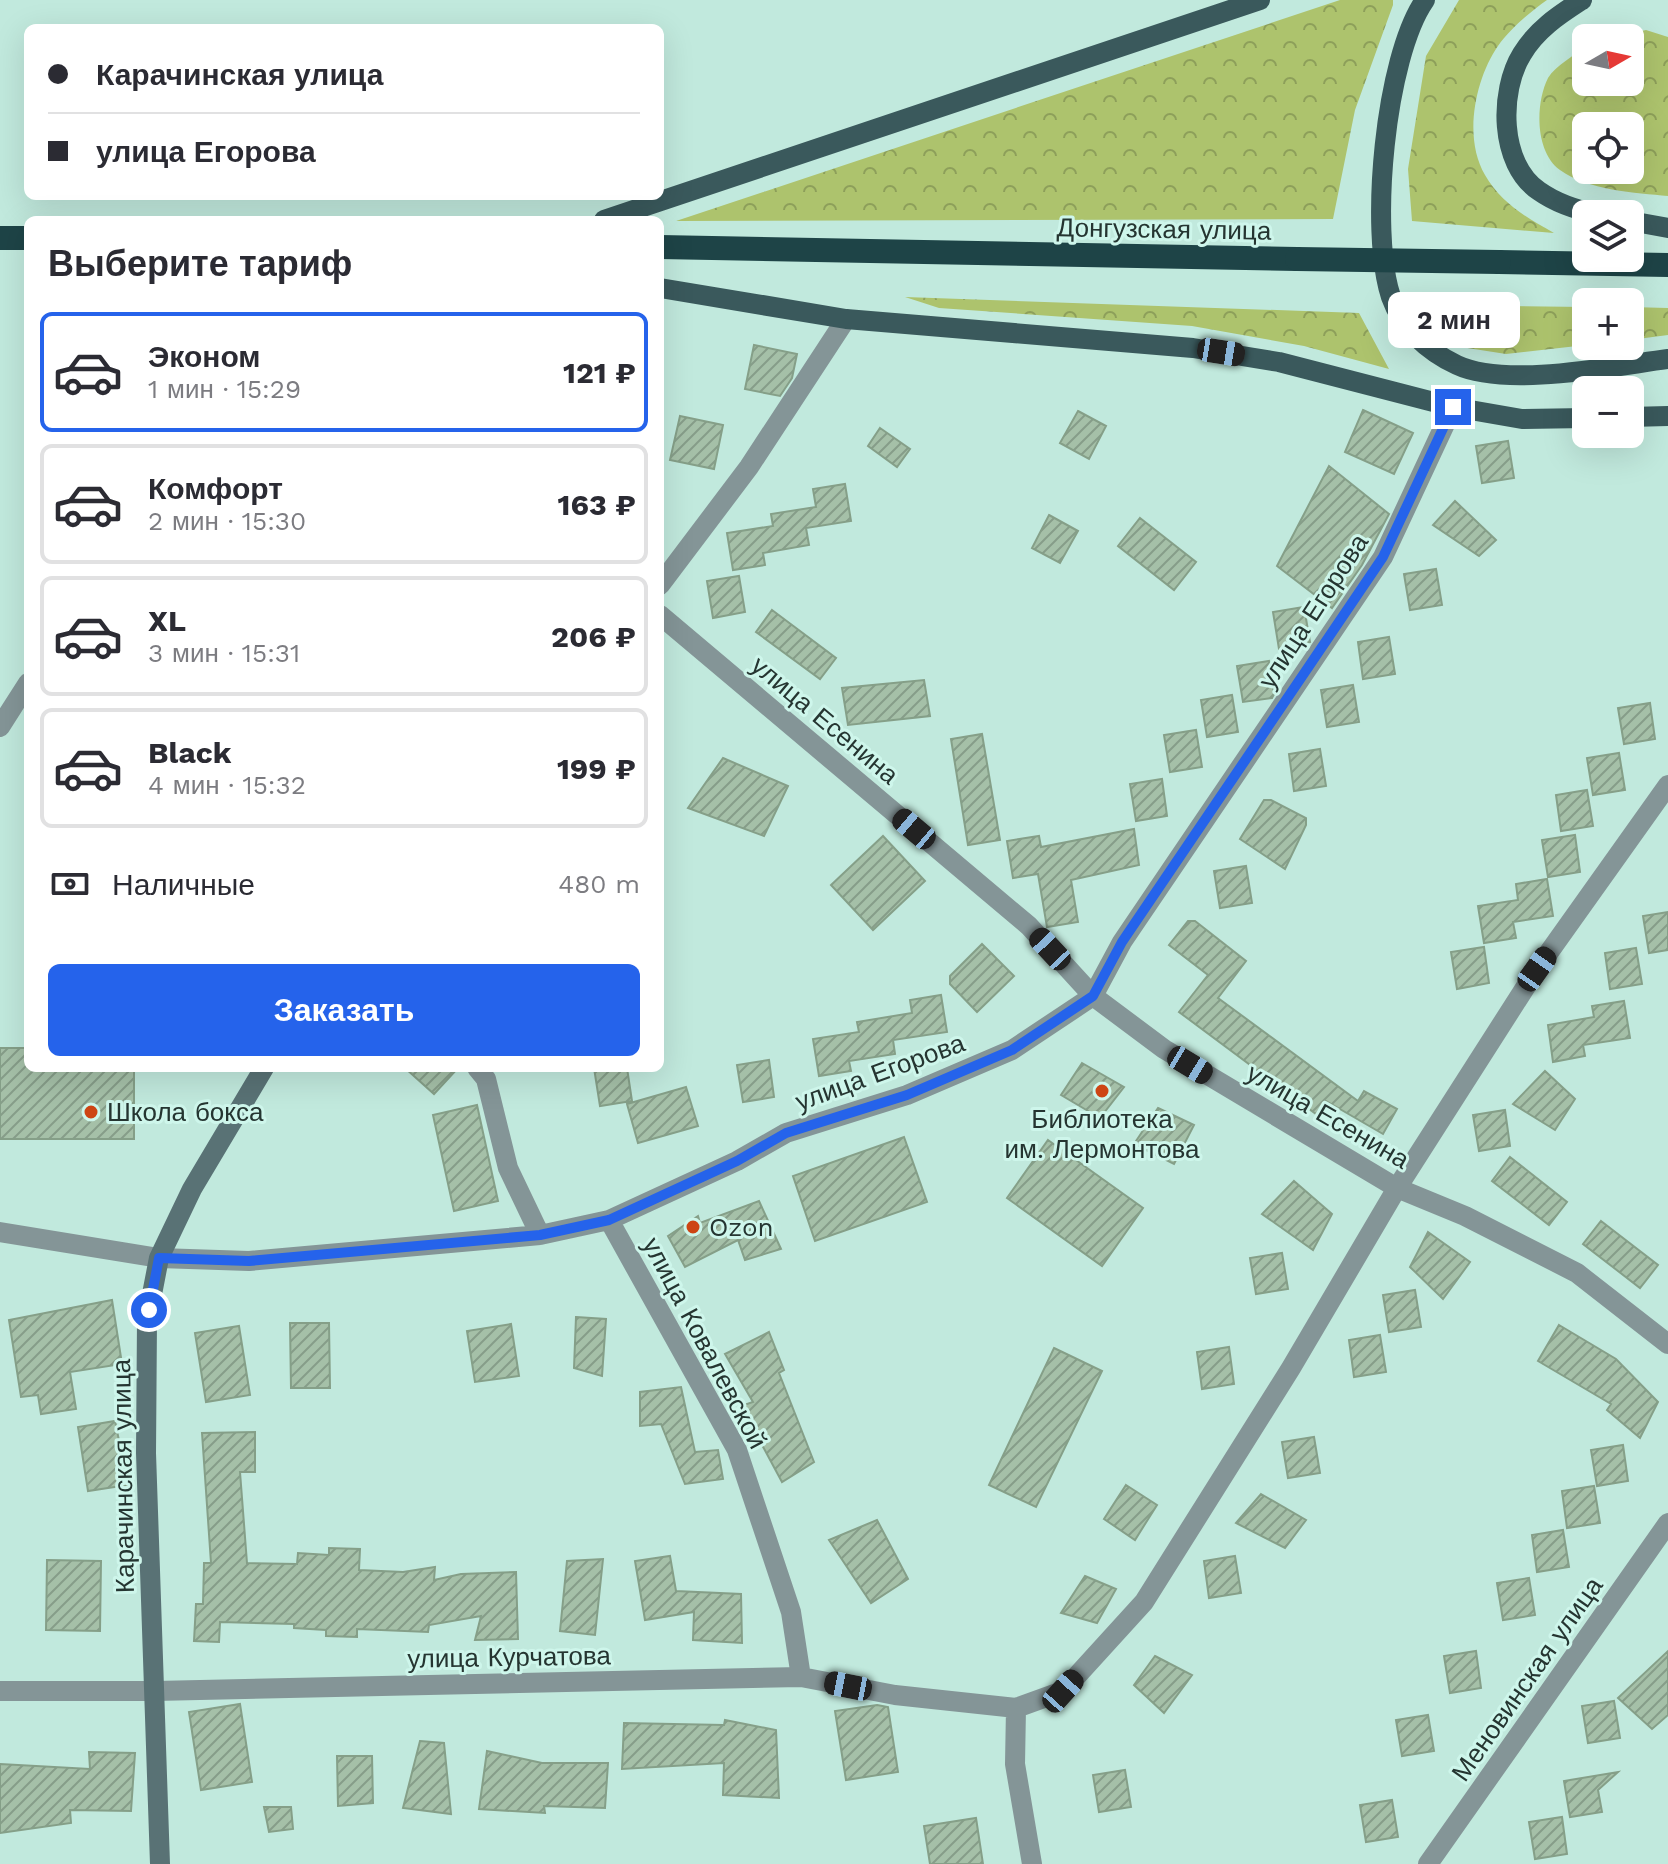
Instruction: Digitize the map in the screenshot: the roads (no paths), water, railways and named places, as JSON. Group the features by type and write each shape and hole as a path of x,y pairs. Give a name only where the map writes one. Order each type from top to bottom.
{"highway":[{"path":"0,238 24,238"},
{"name":"Донгузская улица","path":"664,247 1668,265"}],"main road":[{"path":"664,200 1260,0"},
{"path":"1425,0 1402,51 1383,173 1384,268 1392,299 1407,329 1429,349 1459,366 1500,374 1565,372 1668,359"},
{"path":"1572,208 1537,190 1515,161 1507,128 1508,90 1522,54 1548,22 1582,0"},
{"path":"616,216 664,200"},
{"path":"1644,224 1668,228"},
{"path":"664,289 846,319 1193,348 1279,362 1453,407 1522,419 1572,418"},
{"path":"1644,417 1668,416"}],"street":[{"path":"664,580 749,467 846,319"},
{"name":"улица Егорова","path":"0,1232 159,1258 249,1261 540,1235 609,1220 737,1161 786,1133 907,1095 1012,1050 1093,996 1122,942 1383,557 1453,407"},
{"name":"улица Есенина","path":"664,618 1029,926 1093,996 1164,1049 1397,1188 1465,1216 1577,1273 1668,1344"},
{"path":"0,727 24,689"},
{"path":"1032,1864 1015,1764 1016,1708 1063,1691 1144,1602 1291,1368 1397,1188 1537,969 1668,785"},
{"name":"Карачинская улица","path":"160,1864 146,1453 147,1335 159,1258 192,1189 262,1072"},
{"path":"480,1072 486,1079 508,1168 540,1235"},
{"name":"улица Ковалевской","path":"609,1220 737,1450 791,1612 801,1677"},
{"name":"Меновинская улица","path":"1428,1864 1668,1523"},
{"name":"улица Курчатова","path":"0,1691 155,1691 801,1677 895,1695 1016,1708"}],"place":[{"name":"Библиотека им. Лермонтова","path":"1102,1091"},
{"name":"Школа бокса","path":"91,1112"},
{"name":"Ozon","path":"693,1227"}]}
